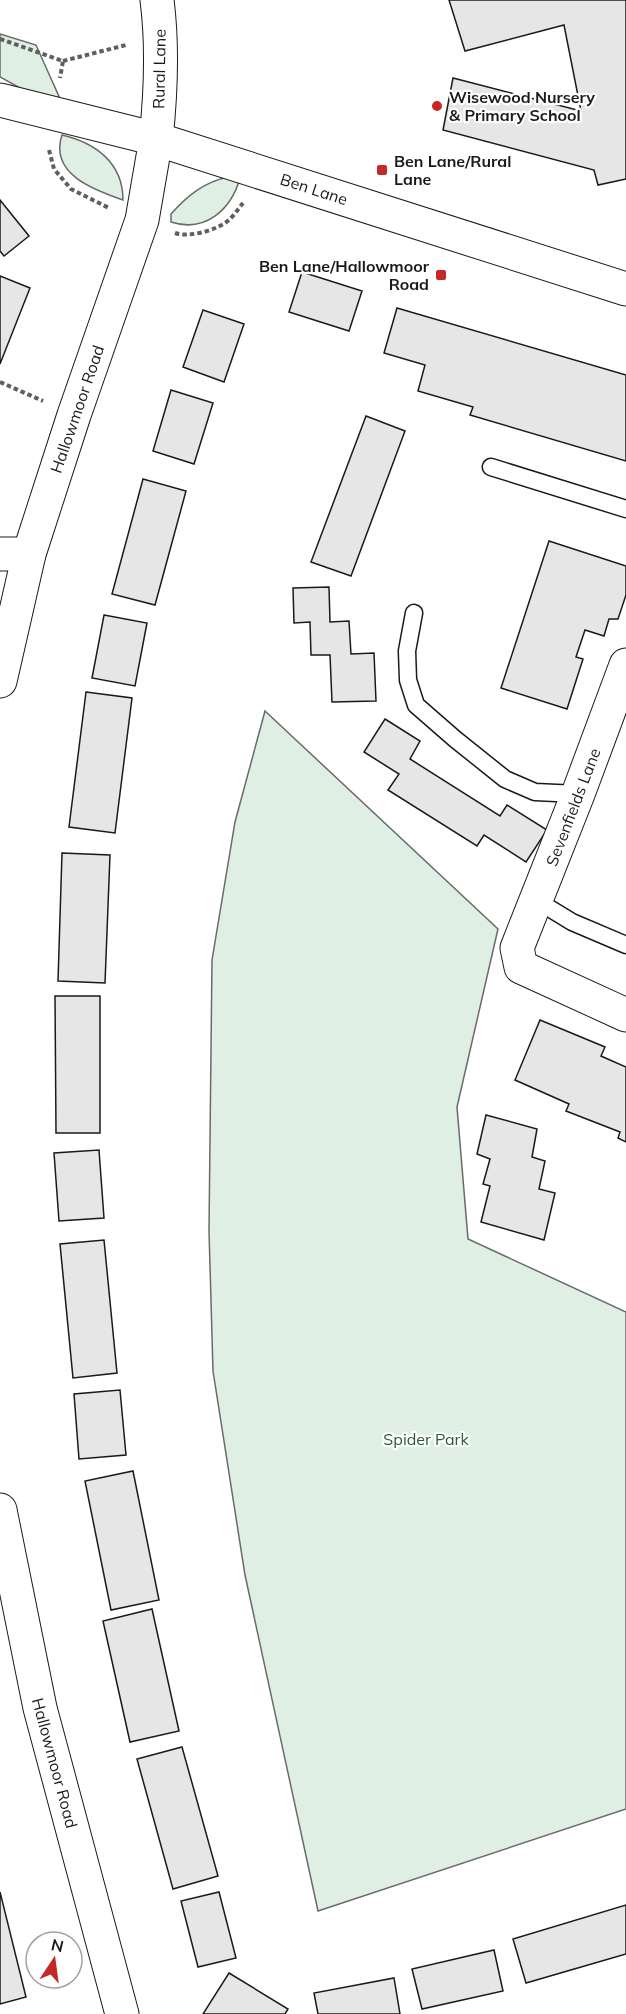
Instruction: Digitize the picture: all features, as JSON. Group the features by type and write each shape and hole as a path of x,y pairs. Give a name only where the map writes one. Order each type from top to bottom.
{"street":[{"name":"Rural Lane","path":"156,139 161,86 161,41 157,0"},
{"name":"Ben Lane","path":"0,100 156,139 626,289"},
{"name":"Hallowmoor Road","path":"0,681 15,554 74,415 142,220 156,139"},
{"name":"Sevenfields Lane","path":"626,665 517,948 521,967 626,1015"},
{"name":"Hallowmoor Road","path":"0,1510 40,1708 122,2014"}],"lane":[{"path":"491,467 626,510"},
{"path":"414,613 406,651 408,680 416,705 505,779 535,792 578,794"},
{"path":"537,900 572,922 626,945"}],"path":[{"path":"0,39 63,61 120,45 161,41"},
{"path":"54,114 63,61"},
{"path":"0,382 74,415"}],"green space":[{"path":"0,34 36,45 61,101 29,93 0,77"},
{"path":"62,135 86,143 113,165 122,187 123,200 88,185 68,170 62,160 60,149"},
{"path":"228,177 240,178 230,200 215,216 195,224 183,225 171,222 171,214 183,201 211,182"},
{"name":"Spider Park","path":"265,711 498,929 457,1107 468,1239 626,1312 626,1809 318,1911 245,1575 213,1371 209,1231 212,960 235,822"}],"building":[{"path":"449,0 626,0 626,179 598,185 594,170 443,130 453,78 581,111 564,25 465,51"},
{"path":"0,200 29,236 4,256 0,251"},
{"path":"302,272 362,291 349,331 289,312"},
{"path":"0,276 30,288 0,364"},
{"path":"397,308 626,375 626,461 470,415 473,407 418,391 425,365 384,353"},
{"path":"203,310 244,324 224,382 183,367"},
{"path":"171,390 213,403 194,464 153,451"},
{"path":"366,416 405,431 351,576 311,562"},
{"path":"143,479 186,491 155,605 112,594"},
{"path":"549,541 626,566 626,595 618,619 609,619 604,636 585,630 576,657 583,659 567,709 501,688"},
{"path":"329,587 330,622 349,621 351,654 374,653 376,701 332,702 330,655 311,655 310,622 294,623 293,588"},
{"path":"104,615 147,623 135,686 92,678"},
{"path":"86,692 132,698 115,833 69,827"},
{"path":"385,719 420,741 410,759 500,816 507,805 547,830 526,862 484,835 477,846 388,790 399,774 364,752"},
{"path":"62,853 110,855 105,983 58,981"},
{"path":"55,996 100,996 100,1133 56,1133"},
{"path":"540,1020 605,1047 601,1056 626,1067 626,1142 618,1138 620,1132 566,1111 569,1104 515,1080"},
{"path":"486,1115 537,1129 532,1157 545,1161 539,1189 555,1193 544,1240 481,1222 490,1186 483,1184 490,1159 477,1154"},
{"path":"99,1150 104,1218 59,1221 54,1153"},
{"path":"104,1240 117,1373 73,1378 60,1244"},
{"path":"120,1390 126,1455 79,1459 74,1394"},
{"path":"133,1471 159,1600 111,1610 85,1481"},
{"path":"152,1609 179,1731 130,1742 103,1621"},
{"path":"182,1747 218,1876 173,1889 137,1759"},
{"path":"0,1892 26,1997 0,2004"},
{"path":"219,1892 236,1958 198,1967 181,1901"},
{"path":"626,1905 626,1954 526,1983 513,1939"},
{"path":"494,1950 503,1991 422,2009 412,1969"},
{"path":"229,1973 288,2009 285,2014 203,2014"},
{"path":"394,1978 400,2014 318,2014 314,1993"}],"place":[{"name":"Wisewood Nursery & Primary School","path":"437,106"},
{"name":"Ben Lane/Rural Lane","path":"382,170"},
{"name":"Ben Lane/Hallowmoor Road","path":"441,275"}]}
